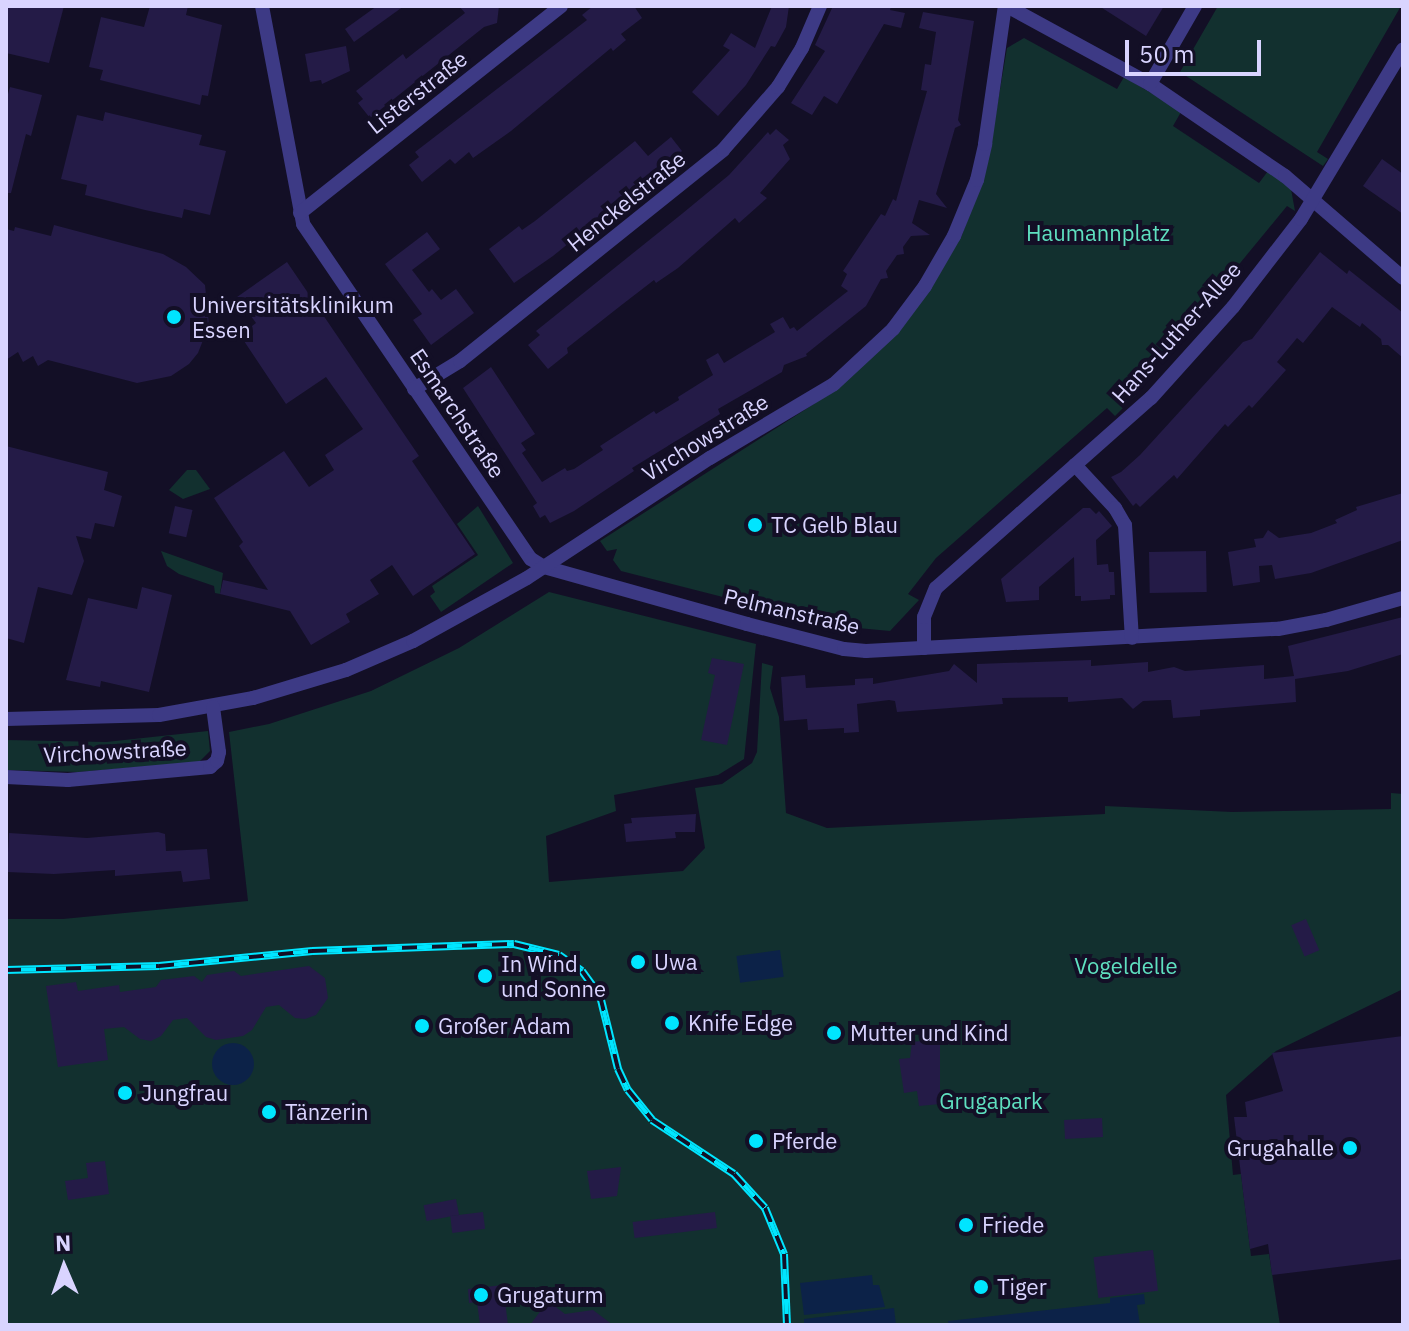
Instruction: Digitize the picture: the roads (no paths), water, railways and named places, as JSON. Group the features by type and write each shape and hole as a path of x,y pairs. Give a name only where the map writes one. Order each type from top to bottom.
{"street":[{"name":"Esmarchstraße","path":"262,6 303,224 531,559 544,567"},
{"name":"Listerstraße","path":"300,213 561,6"},
{"name":"Henckelstraße","path":"414,389 460,361 723,150 778,87 802,48 820,6"},
{"path":"1006,6 1150,84 1285,176 1403,278"},
{"name":"Virchowstraße","path":"6,719 159,715 213,707 283,691 346,670 413,641 544,567 710,458 834,384 893,329 949,247 977,180 1006,6"},
{"path":"1150,84 1195,6"},
{"name":"Hans-Luther-Allee","path":"924,648 924,617 936,588 1161,387 1233,307 1313,201 1403,49"},
{"path":"1075,465 1125,525 1132,638"},
{"name":"Pelmanstraße","path":"544,567 844,649 924,648 1278,629 1350,614 1403,598"},
{"name":"Virchowstraße","path":"6,777 68,780 210,767 217,761 219,752 213,707"}],"water":[{"path":"780,950 784,977 740,983 736,956"},
{"path":"233,1043 248,1049 254,1064 248,1079 233,1085 218,1079 212,1064 218,1049"},
{"path":"872,1275 873,1285 879,1285 885,1307 804,1315 800,1283"},
{"path":"1144,1294 1145,1304 1137,1305 1140,1325 949,1325 948,1321 1110,1303 1110,1298"},
{"path":"894,1308 896,1325 804,1325 804,1319"}],"railway":[{"path":"6,970 159,966 312,951 514,944 559,955 582,971 600,996 618,1069 628,1090 652,1120 734,1174 765,1208 784,1254 787,1325"}],"place":[{"name":"Universitätsklinikum Essen","path":"174,317"},
{"name":"TC Gelb Blau","path":"755,525"},
{"name":"Uwa","path":"638,962"},
{"name":"In Wind und Sonne","path":"485,976"},
{"name":"Knife Edge","path":"672,1023"},
{"name":"Großer Adam","path":"422,1026"},
{"name":"Mutter und Kind","path":"834,1033"},
{"name":"Jungfrau","path":"125,1093"},
{"name":"Tänzerin","path":"269,1112"},
{"name":"Pferde","path":"756,1141"},
{"name":"Grugahalle","path":"1350,1148"},
{"name":"Friede","path":"966,1225"},
{"name":"Tiger","path":"981,1287"},
{"name":"Grugaturm","path":"481,1295"}],"park label":[{"name":"Haumannplatz","path":"1098,233"},
{"name":"Vogeldelle","path":"1126,966"},
{"name":"Grugapark","path":"991,1101"}]}
